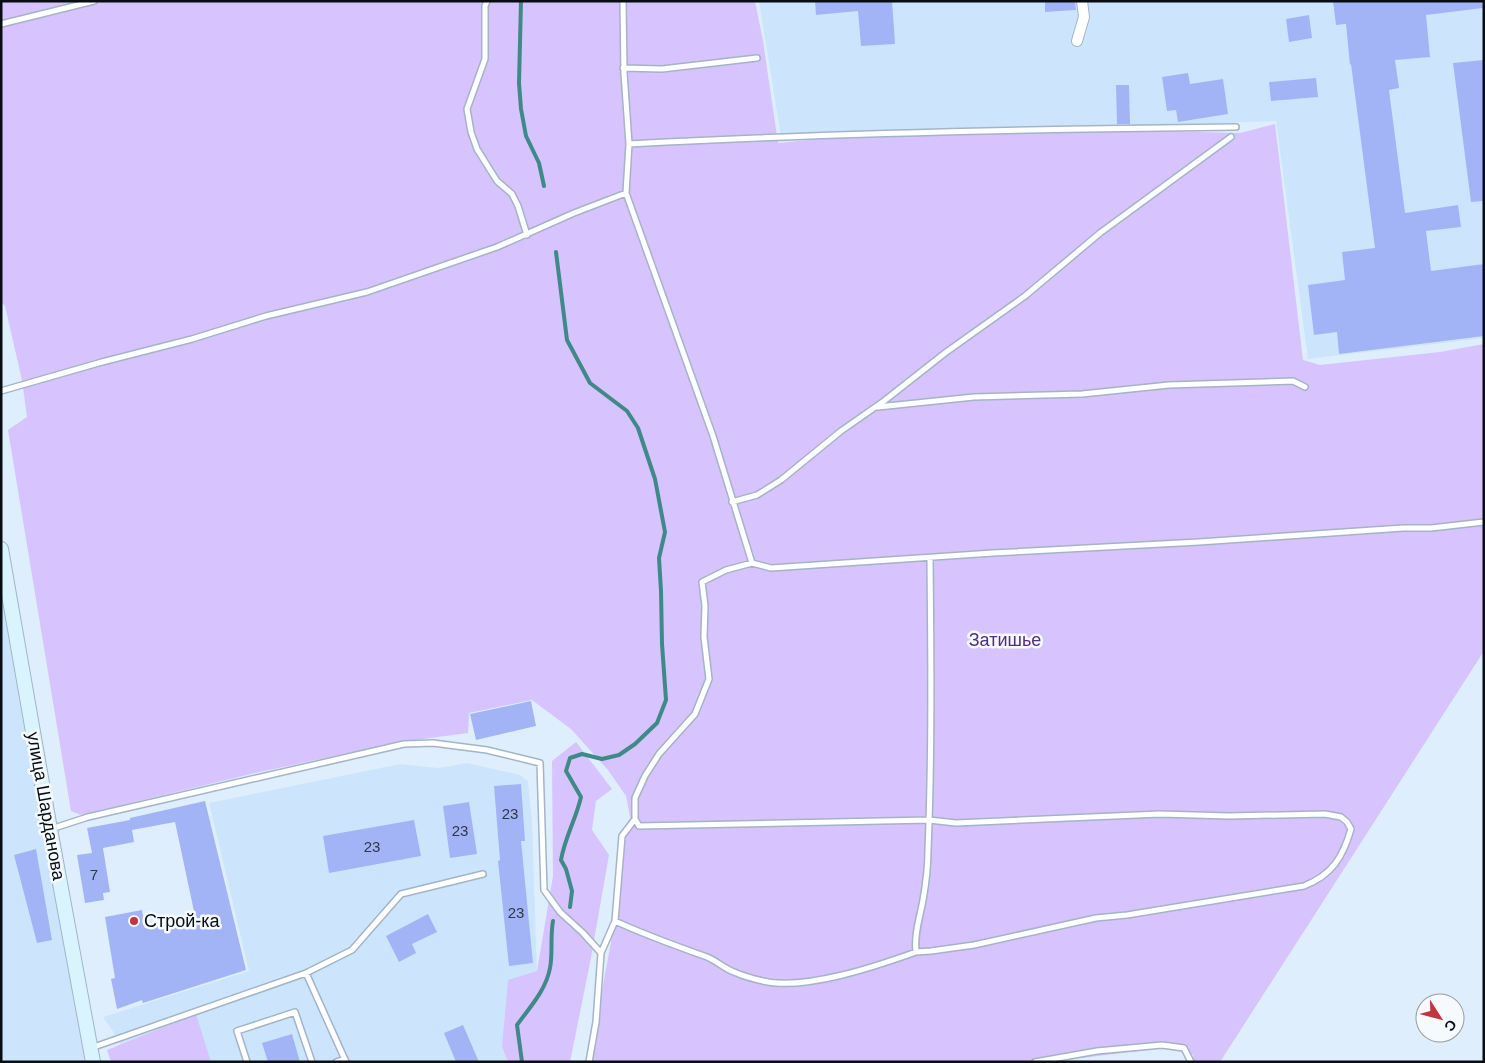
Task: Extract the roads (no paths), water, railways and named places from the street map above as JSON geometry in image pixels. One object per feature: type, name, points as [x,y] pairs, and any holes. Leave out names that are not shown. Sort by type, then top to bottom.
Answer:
[{"type":"main road","name":"улица Шарданова","points":[[1,549],[92,1055]]},
{"type":"street","points":[[1077,41],[1084,18],[1082,1]]},
{"type":"lane","points":[[1,24],[94,1]]},
{"type":"lane","points":[[486,1],[485,60],[468,109],[471,132],[477,149],[497,181],[512,194],[527,234]]},
{"type":"lane","points":[[623,1],[624,68],[629,144],[626,193],[713,436],[752,563]]},
{"type":"lane","points":[[624,68],[662,69],[756,58]]},
{"type":"lane","points":[[629,144],[881,133],[1236,127]]},
{"type":"lane","points":[[732,502],[757,495],[781,480],[841,431],[876,407],[945,352],[1026,296],[1100,232],[1231,137]]},
{"type":"lane","points":[[1,391],[192,339],[266,316],[368,292],[497,247],[574,213],[626,193]]},
{"type":"lane","points":[[876,407],[974,397],[1082,394],[1169,384],[1293,381],[1305,387]]},
{"type":"lane","points":[[615,921],[714,960],[732,972],[766,982],[805,982],[881,964],[916,952],[931,952],[974,945],[1096,918],[1127,915],[1304,886],[1317,881],[1329,872],[1340,858],[1351,829],[1341,817],[1325,814],[1118,815],[956,823],[929,820],[639,826],[635,818],[634,798],[659,754],[695,714],[709,679],[704,637],[705,606],[702,582],[726,570],[752,563],[771,568],[1403,528],[1431,528],[1484,522]]},
{"type":"lane","points":[[916,952],[917,925],[927,881],[931,705],[930,558]]},
{"type":"lane","points":[[50,829],[88,817],[404,744],[433,743],[487,750],[540,763],[544,890],[560,912],[584,933],[601,953]]},
{"type":"lane","points":[[589,1062],[596,1022],[601,953],[615,921],[622,836],[635,818]]},
{"type":"lane","points":[[92,1055],[306,973],[352,950],[401,894],[483,874]]},
{"type":"lane","points":[[306,973],[345,1060],[336,1062]]},
{"type":"lane","points":[[248,1062],[237,1031],[295,1012],[312,1062]]},
{"type":"lane","points":[[1035,1062],[1097,1051],[1162,1045],[1184,1048],[1191,1062]]},
{"type":"waterway","points":[[521,1],[519,83],[521,109],[526,136],[539,163],[544,186]]},
{"type":"waterway","points":[[556,252],[567,340],[590,383],[627,411],[638,428],[655,479],[665,532],[659,558],[666,700],[657,723],[635,744],[619,755],[602,759],[582,754],[570,758],[566,771],[581,797],[561,860],[566,869],[572,891],[570,907]]},
{"type":"waterway","points":[[522,1062],[517,1025],[537,998],[548,976],[551,962],[553,921]]},
{"type":"place","name":"Строй-ка","points":[[134,921]]},
{"type":"park label","name":"Затишье","points":[[1005,640]]}]
